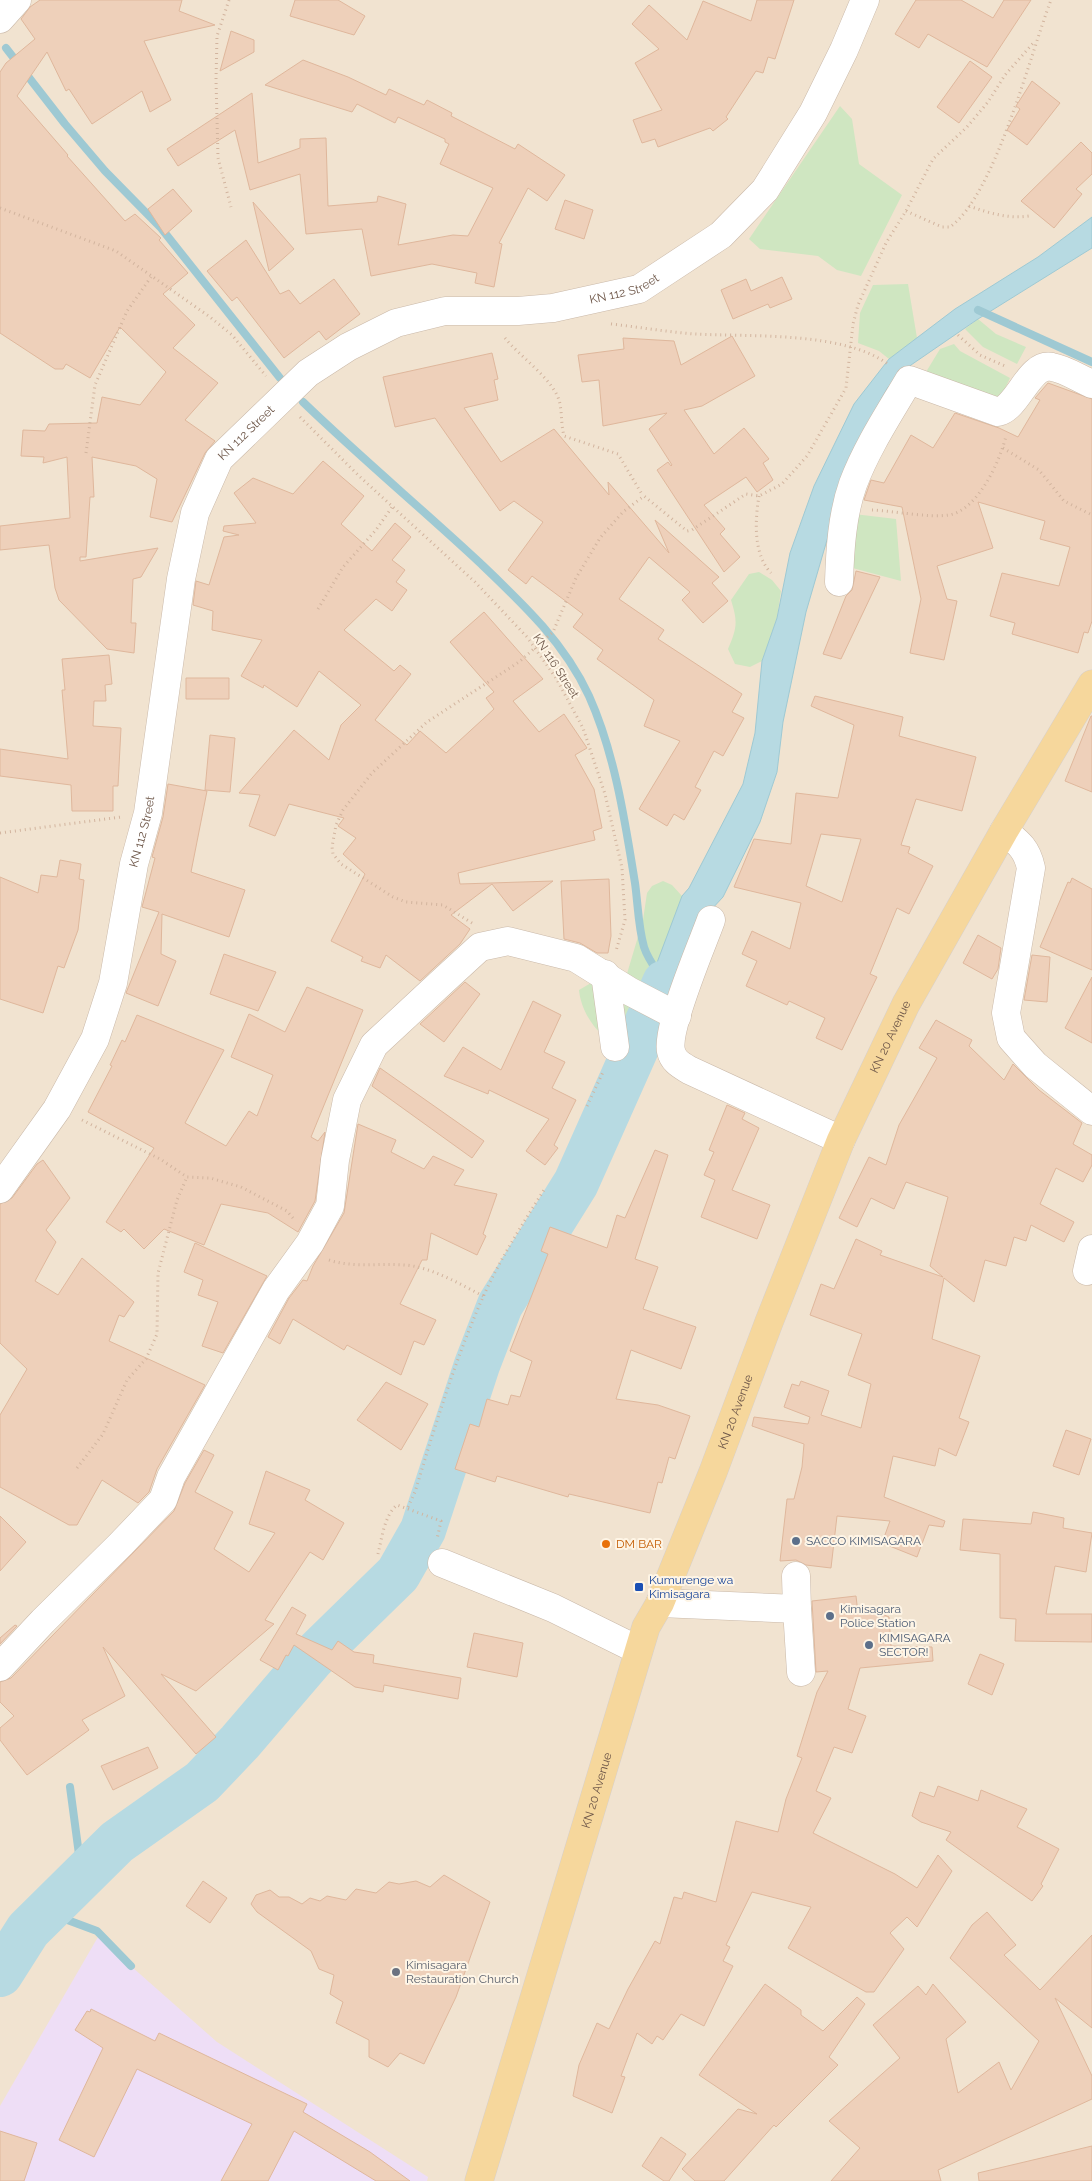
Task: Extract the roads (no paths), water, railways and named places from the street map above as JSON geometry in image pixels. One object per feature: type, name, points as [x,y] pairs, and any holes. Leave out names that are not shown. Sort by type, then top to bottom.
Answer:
[{"type":"main road","name":"KN 20 Avenue","points":[[479,2181],[638,1650],[646,1628],[660,1603],[841,1140],[906,1004],[1004,831],[1092,684]]},
{"type":"street","points":[[0,19],[17,0]]},
{"type":"street","name":"KN 112 Street","points":[[0,1189],[57,1109],[95,1039],[113,983],[134,864],[148,813],[181,579],[195,513],[220,459],[308,373],[348,347],[396,324],[445,311],[553,308],[639,289],[721,235],[766,190],[797,139],[840,58],[866,0]]},
{"type":"street","points":[[839,582],[846,508],[854,484],[878,432],[909,380],[923,387],[945,392],[990,411],[1004,411],[1030,378],[1044,366],[1053,367],[1092,384]]},
{"type":"street","points":[[1004,831],[1022,845],[1028,854],[1030,868],[1006,1013],[1010,1038],[1035,1065],[1092,1111]]},
{"type":"street","points":[[711,920],[673,1013],[671,1053],[681,1065],[841,1140]]},
{"type":"street","points":[[0,1667],[162,1500],[171,1477],[276,1290],[310,1242],[330,1206],[335,1160],[347,1100],[374,1045],[480,947],[508,941],[576,958],[605,974],[629,991],[673,1013]]},
{"type":"street","points":[[605,974],[616,1047]]},
{"type":"street","points":[[442,1562],[553,1608],[638,1650]]},
{"type":"street","points":[[796,1576],[801,1672]]},
{"type":"street","points":[[660,1603],[797,1610]]},
{"type":"water","points":[[1092,217],[1092,248],[978,319],[911,365],[888,387],[869,421],[836,509],[806,612],[783,722],[777,772],[760,822],[723,897],[710,911],[675,987],[665,983],[655,968],[682,896],[689,888],[743,784],[755,733],[762,661],[777,618],[790,553],[814,486],[854,404],[889,359],[955,309],[1038,257]]},
{"type":"waterway","points":[[6,48],[65,124],[105,171],[161,228],[280,378]]},
{"type":"waterway","points":[[978,310],[1092,362]]},
{"type":"waterway","points":[[303,402],[511,593],[555,641],[579,676],[598,718],[618,788],[644,947],[665,983]]},
{"type":"waterway","points":[[0,1974],[28,1930],[117,1842],[202,1782],[240,1742],[312,1658],[398,1574],[423,1530],[477,1365],[500,1305],[576,1183],[665,983]]},
{"type":"waterway","points":[[70,1787],[82,1877]]},
{"type":"waterway","points":[[46,1912],[97,1931],[131,1966]]},
{"type":"place","name":"SACCO KIMISAGARA","points":[[796,1541]]},
{"type":"place","name":"DM BAR","points":[[606,1544]]},
{"type":"place","name":"Kumurenge wa Kimisagara","points":[[639,1587]]},
{"type":"place","name":"Kimisagara Police Station","points":[[830,1616]]},
{"type":"place","name":"KIMISAGARA SECTOR!","points":[[869,1645]]},
{"type":"place","name":"Kimisagara Restauration Church","points":[[396,1972]]}]
